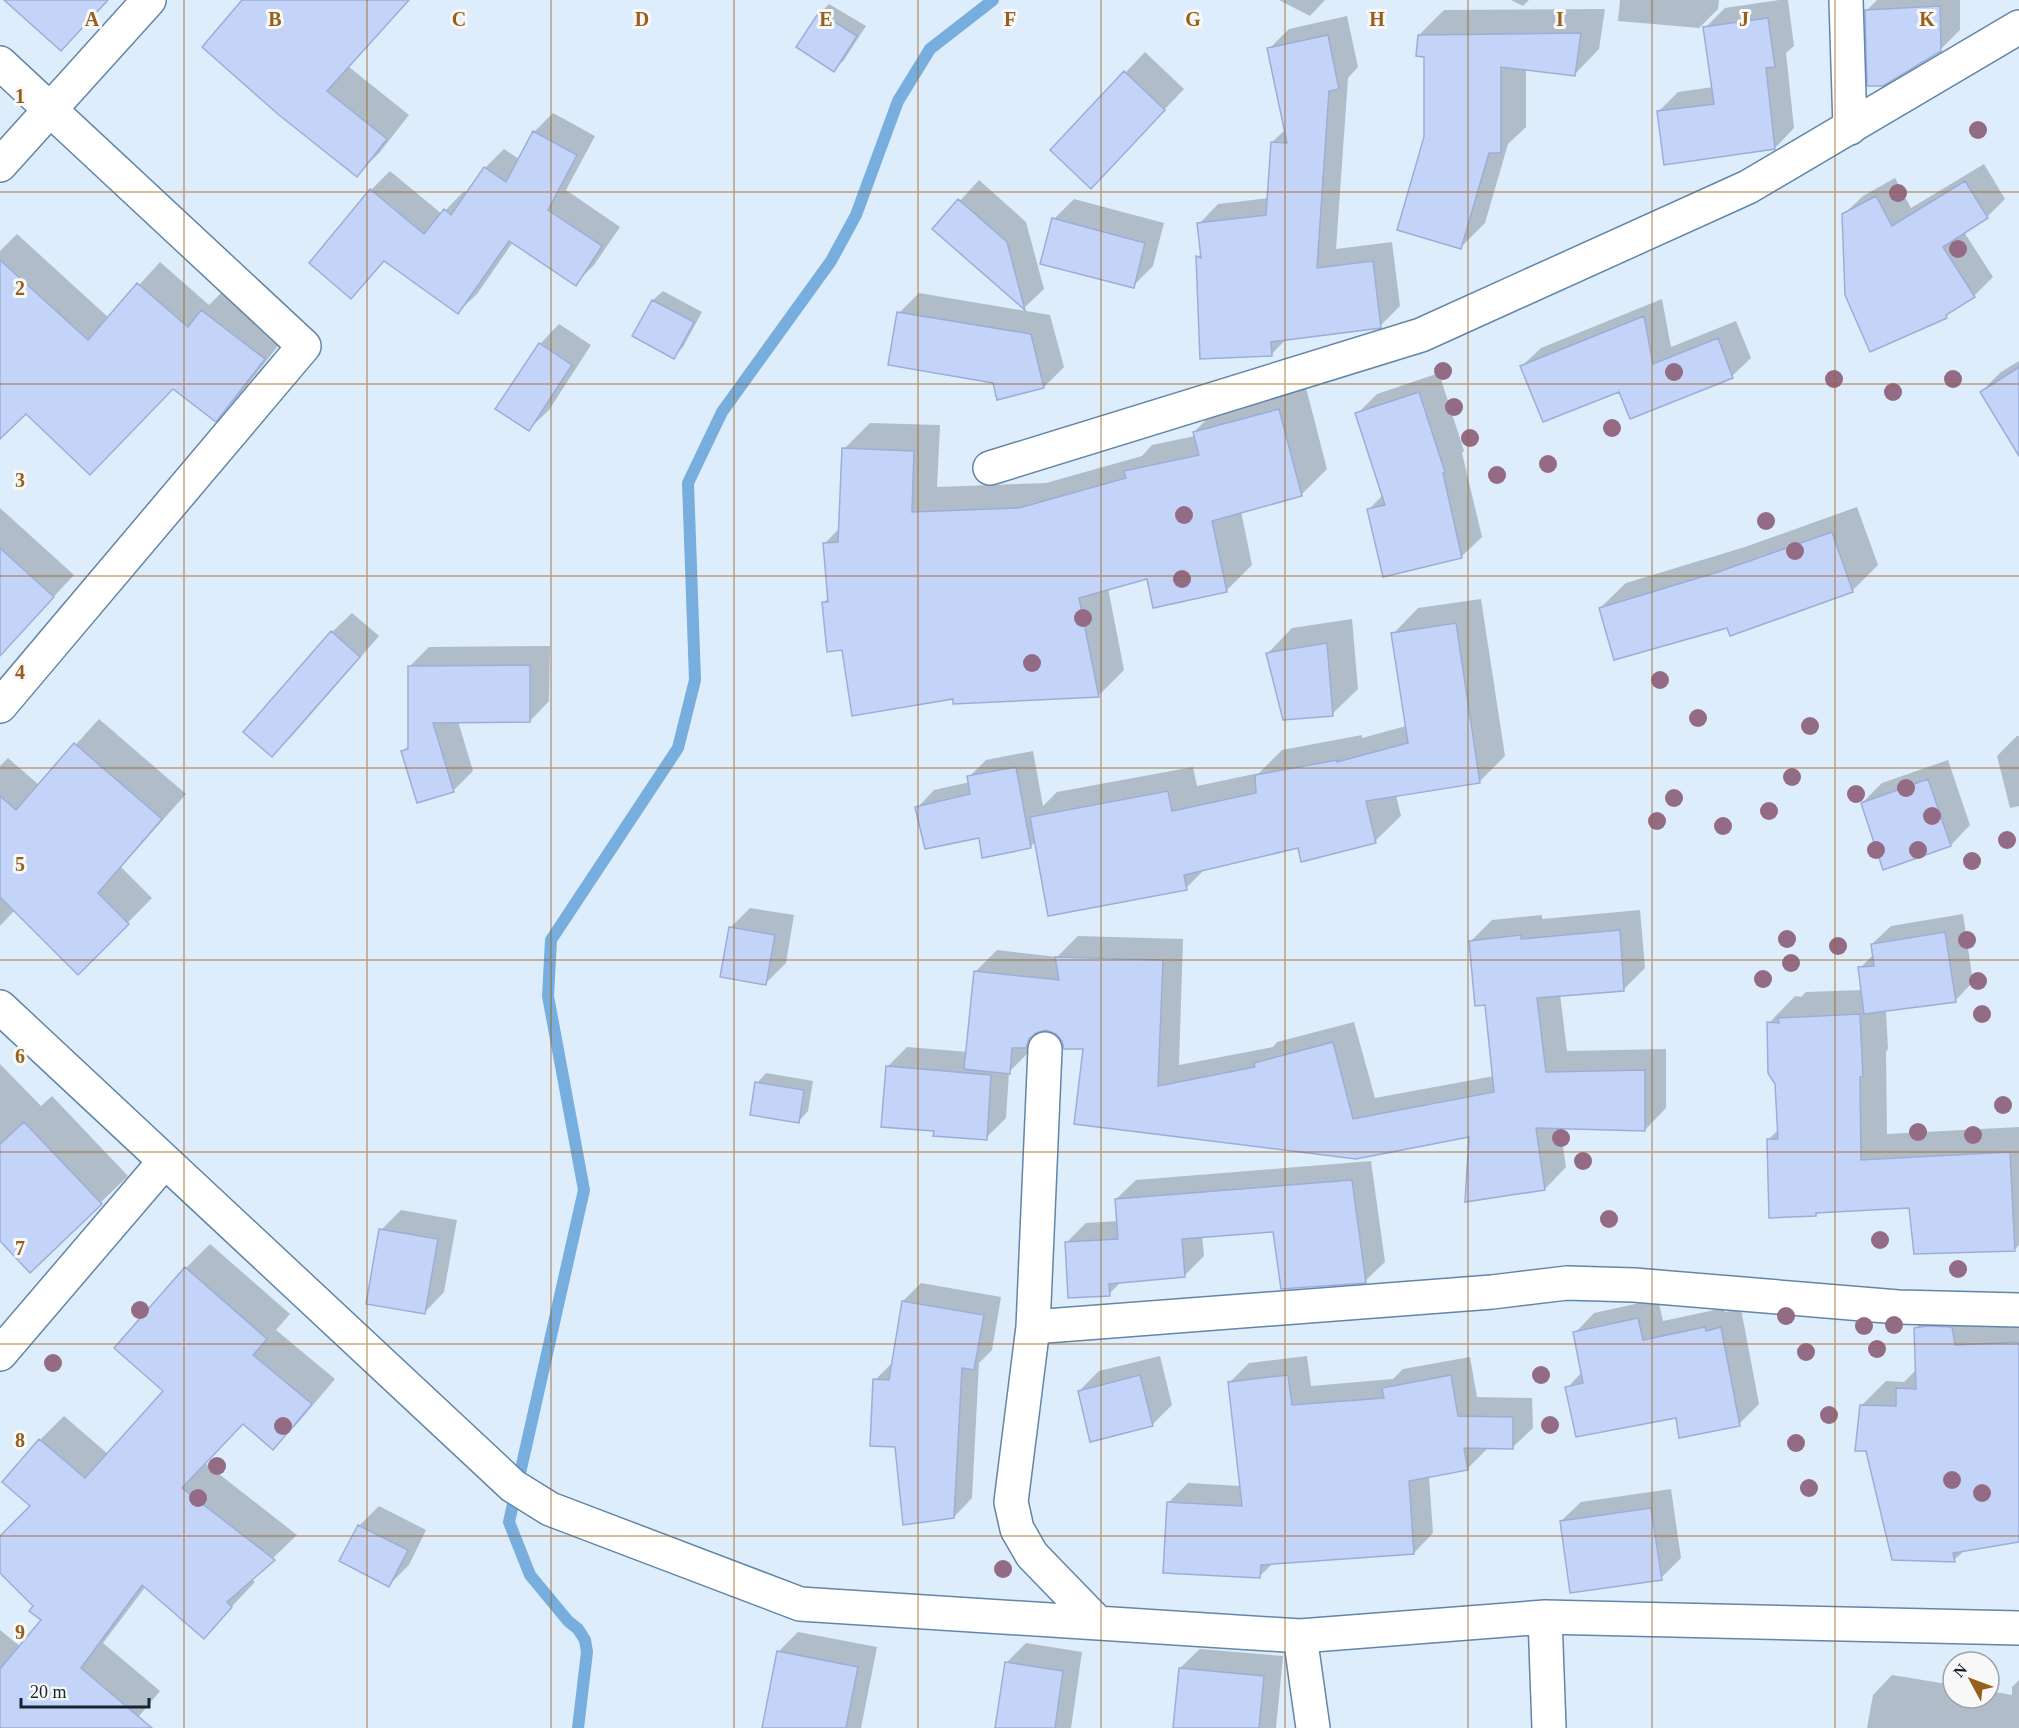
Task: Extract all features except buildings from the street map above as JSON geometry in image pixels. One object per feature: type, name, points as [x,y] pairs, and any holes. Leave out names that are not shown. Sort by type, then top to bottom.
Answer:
[{"type":"street","points":[[0,165],[149,0]]},
{"type":"street","points":[[1846,0],[1850,128]]},
{"type":"street","points":[[990,468],[1421,334],[1748,187],[2019,27]]},
{"type":"street","points":[[0,63],[304,346],[0,706]]},
{"type":"street","points":[[0,1007],[513,1486],[550,1509],[800,1604],[1300,1636],[1545,1617],[2019,1628]]},
{"type":"street","points":[[1045,1049],[1033,1327],[1011,1502],[1017,1528],[1032,1555],[1098,1623]]},
{"type":"street","points":[[0,1354],[165,1161]]},
{"type":"street","points":[[1033,1327],[1492,1292],[1567,1283],[1634,1285],[1898,1307],[2019,1310]]},
{"type":"street","points":[[1545,1617],[1549,1728]]},
{"type":"street","points":[[1300,1636],[1313,1728]]},
{"type":"waterway","points":[[578,1728],[587,1652],[585,1640],[530,1575],[509,1522],[584,1190],[548,996],[551,940],[678,748],[695,680],[688,483],[722,412],[831,261],[856,215],[898,101],[930,49],[993,0]]}]
